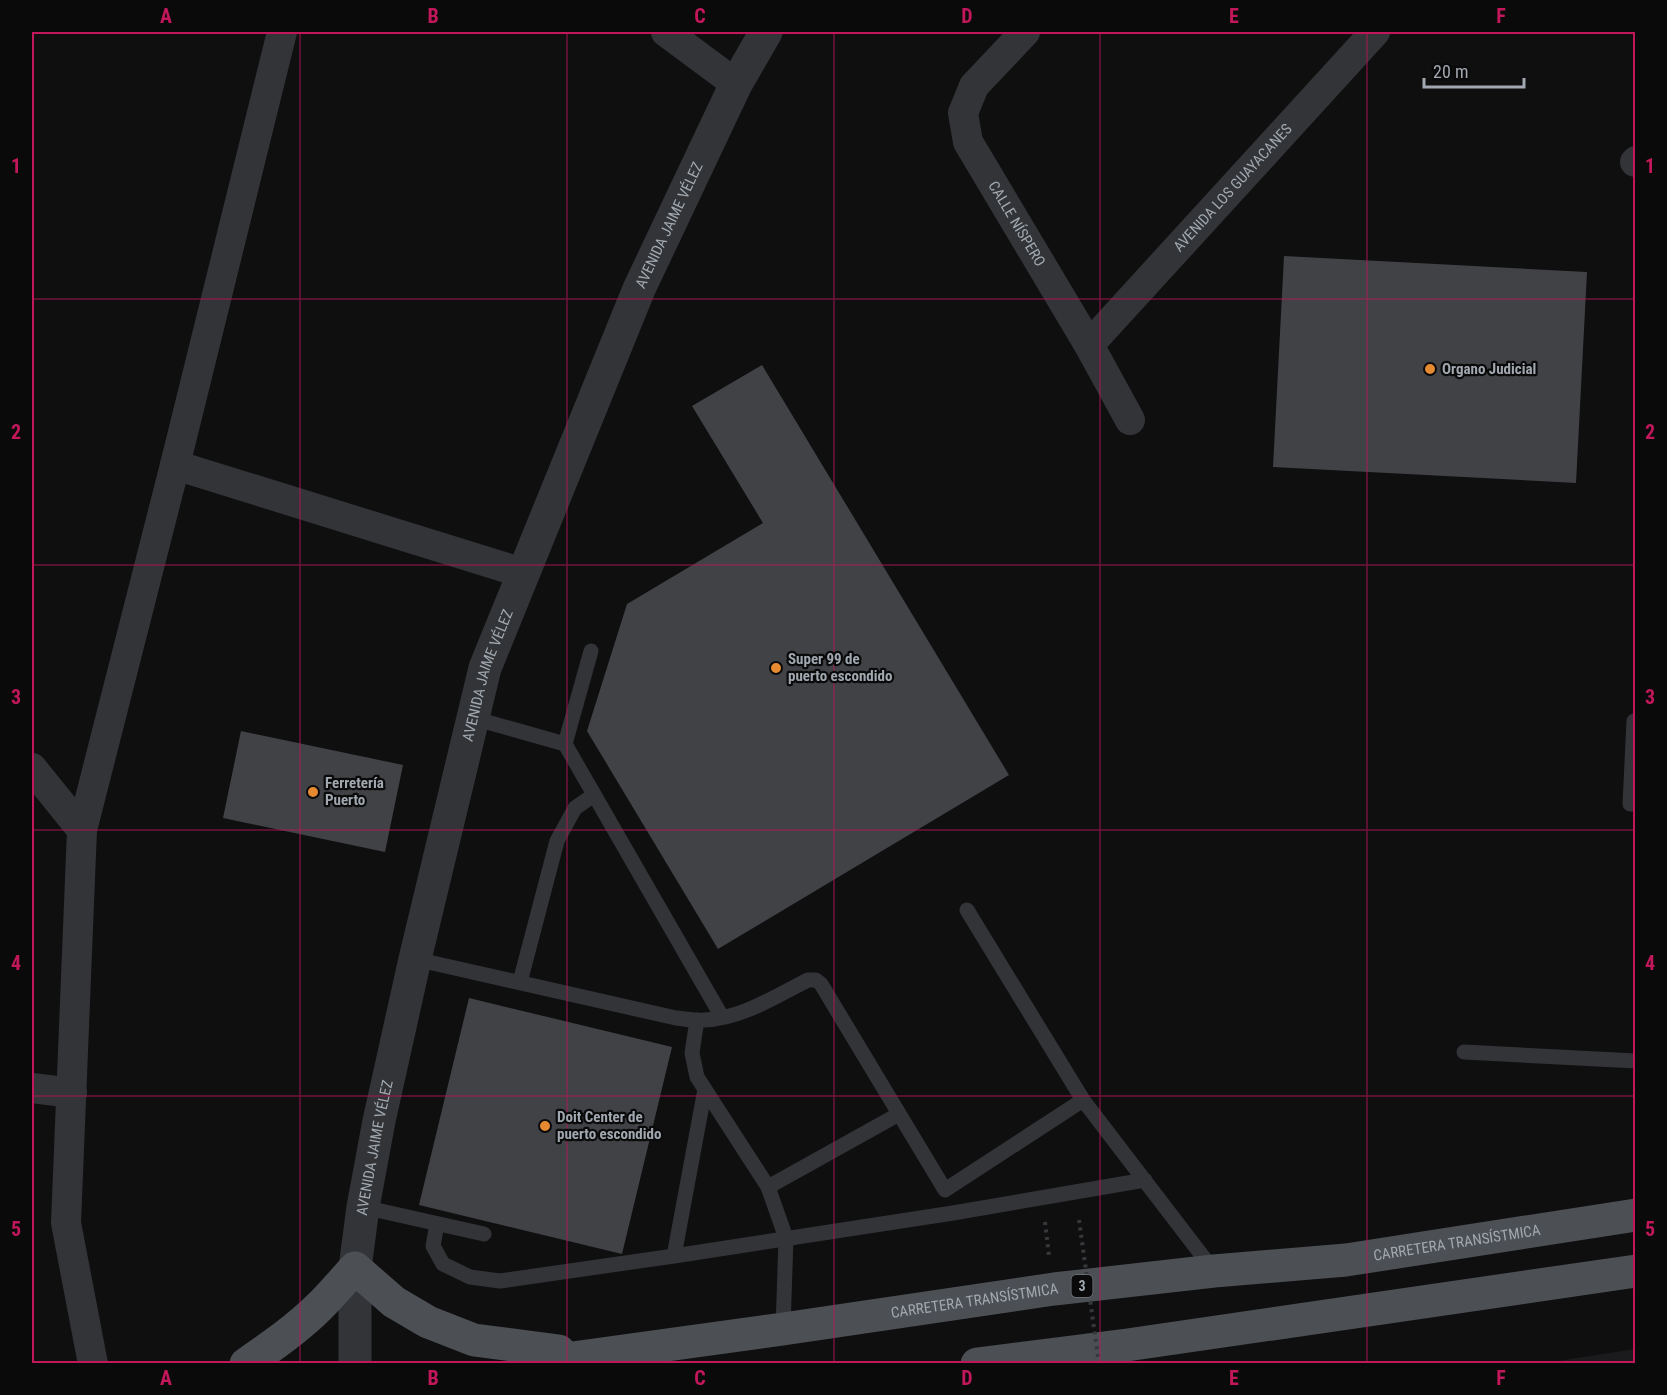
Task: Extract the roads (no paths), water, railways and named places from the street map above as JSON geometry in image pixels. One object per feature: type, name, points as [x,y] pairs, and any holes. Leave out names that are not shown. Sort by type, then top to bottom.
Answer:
[{"type":"main road","name":"CARRETERA TRANSÍSTMICA","points":[[529,1364],[1054,1289],[1215,1271],[1346,1260],[1635,1215]]},
{"type":"main road","points":[[246,1364],[305,1320],[355,1268],[394,1302],[428,1322],[474,1340],[596,1354]]},
{"type":"main road","points":[[977,1364],[1127,1345],[1635,1271]]},
{"type":"street","points":[[93,1364],[66,1223],[82,830],[282,32]]},
{"type":"street","points":[[666,32],[736,84]]},
{"type":"street","name":"AVENIDA JAIME VÉLEZ","points":[[355,1364],[355,1268],[363,1207],[379,1121],[415,958],[485,668],[639,289],[736,84],[766,32]]},
{"type":"street","name":"CALLE NÍSPERO","points":[[1025,32],[974,86],[963,113],[968,142],[1089,345],[1130,420]]},
{"type":"street","name":"AVENIDA LOS GUAYACANES","points":[[1089,345],[1375,32]]},
{"type":"street","points":[[175,465],[523,573]]},
{"type":"street","points":[[32,768],[82,830]]},
{"type":"street","points":[[32,1088],[72,1093]]},
{"type":"lane","points":[[565,744],[591,651]]},
{"type":"lane","points":[[473,718],[565,744],[722,1017]]},
{"type":"lane","points":[[1634,722],[1630,804],[1635,804]]},
{"type":"lane","points":[[520,982],[557,841],[575,808],[594,795]]},
{"type":"lane","points":[[967,909],[1083,1100],[1215,1271]]},
{"type":"lane","points":[[415,958],[676,1018],[697,1020],[739,1014],[808,980],[816,980],[821,984],[900,1113],[945,1190],[953,1213]]},
{"type":"lane","points":[[697,1020],[692,1053],[697,1077],[768,1187],[786,1238],[783,1329]]},
{"type":"lane","points":[[1464,1052],[1635,1061]]},
{"type":"lane","points":[[674,1256],[705,1089]]},
{"type":"lane","points":[[945,1190],[1083,1100]]},
{"type":"lane","points":[[768,1187],[900,1113]]},
{"type":"lane","points":[[437,1224],[433,1246],[443,1264],[470,1277],[500,1281],[953,1213],[1145,1180]]},
{"type":"lane","points":[[363,1207],[484,1234]]},
{"type":"place","name":"Organo Judicial","points":[[1430,369]]},
{"type":"place","name":"Super 99 de puerto escondido","points":[[776,668]]},
{"type":"place","name":"Ferretería Puerto","points":[[313,792]]},
{"type":"place","name":"Doit Center de puerto escondido","points":[[545,1126]]}]
